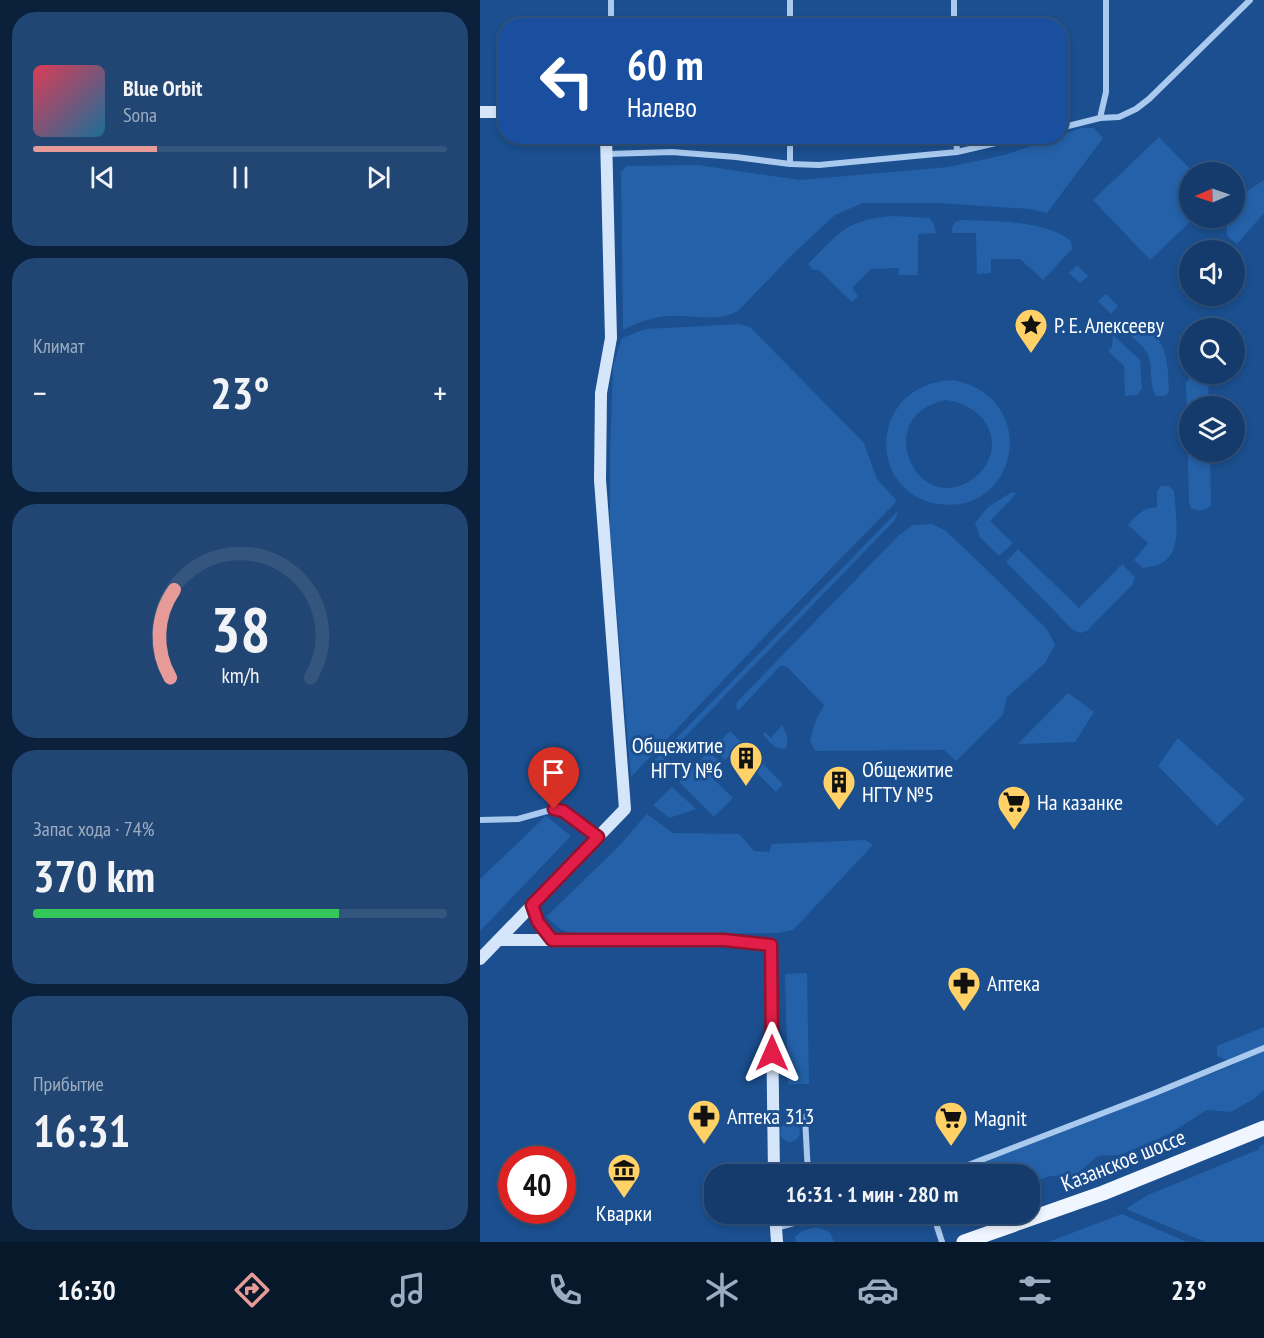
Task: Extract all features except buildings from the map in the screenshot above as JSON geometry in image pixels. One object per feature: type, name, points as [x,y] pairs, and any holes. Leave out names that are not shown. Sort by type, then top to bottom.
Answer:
[{"type":"main road","name":"Казанское шоссе","points":[[964,1242],[1103,1193],[1264,1128]]},
{"type":"street","points":[[611,0],[611,18]]},
{"type":"street","points":[[790,0],[790,18]]},
{"type":"street","points":[[954,0],[954,18]]},
{"type":"street","points":[[1100,118],[1106,92],[1106,0]]},
{"type":"street","points":[[1068,126],[1100,118],[1119,117],[1136,109],[1149,99],[1241,3],[1250,0]]},
{"type":"street","points":[[480,112],[498,112]]},
{"type":"street","points":[[480,959],[625,809],[600,480],[601,393],[611,338],[606,144]]},
{"type":"street","points":[[790,144],[790,164]]},
{"type":"street","points":[[956,144],[957,152]]},
{"type":"street","points":[[607,154],[672,152],[819,165],[957,152],[992,144]]},
{"type":"street","points":[[480,820],[518,819],[554,809],[563,811],[598,837]]},
{"type":"street","points":[[532,905],[538,922],[552,940]]},
{"type":"street","points":[[498,940],[724,940],[771,945],[774,1164]]},
{"type":"street","points":[[971,1164],[1264,1048]]},
{"type":"street","points":[[805,1117],[807,1164]]},
{"type":"street","points":[[775,1224],[777,1242]]},
{"type":"street","points":[[775,1228],[788,1224]]},
{"type":"street","points":[[936,1224],[942,1242]]},
{"type":"shaded area","points":[[1081,128],[1094,128],[1103,138],[1047,213],[1030,209],[936,203],[863,203],[835,215],[793,254],[739,310],[732,314],[707,318],[666,316],[641,322],[623,330],[621,172],[626,166],[698,165],[800,180],[948,167],[1005,155],[1036,144],[1068,144],[1068,133]]},
{"type":"shaded area","points":[[1159,137],[1183,162],[1179,162],[1179,228],[1184,228],[1150,260],[1093,200]]},
{"type":"shaded area","points":[[1264,180],[1264,213],[1240,240],[1232,240],[1227,236],[1227,228],[1245,228],[1245,192]]},
{"type":"shaded area","points":[[893,216],[930,218],[934,225],[936,233],[918,234],[918,275],[899,275],[899,268],[871,269],[852,288],[858,296],[852,302],[819,270],[813,270],[808,264],[845,230],[864,221]]},
{"type":"shaded area","points":[[961,220],[1034,225],[1061,234],[1071,241],[1072,249],[1043,280],[1020,259],[991,259],[991,273],[977,274],[976,233],[952,233],[955,222]]},
{"type":"shaded area","points":[[1077,265],[1088,276],[1080,283],[1069,273]]},
{"type":"shaded area","points":[[1106,294],[1118,306],[1111,314],[1098,301]]},
{"type":"shaded area","points":[[1138,320],[1153,332],[1165,354],[1169,393],[1164,396],[1156,396],[1152,386],[1147,353],[1128,330],[1127,326]]},
{"type":"shaded area","points":[[740,324],[750,327],[864,443],[877,479],[897,501],[631,777],[610,532],[613,366],[622,338],[645,329]]},
{"type":"shaded area","points":[[1113,335],[1140,360],[1142,389],[1137,395],[1125,396],[1124,366],[1108,351],[1112,347]]},
{"type":"shaded area","points":[[953,380],[981,391],[1000,409],[1009,430],[1009,453],[1001,475],[987,492],[966,503],[939,504],[915,496],[898,481],[889,461],[886,440],[892,418],[904,400],[925,386]],"holes":[[[946,400],[975,411],[982,418],[991,435],[992,445],[988,461],[981,472],[966,483],[947,488],[931,484],[917,473],[909,458],[906,440],[911,423],[923,409]]]},
{"type":"shaded area","points":[[1186,384],[1208,384],[1209,396],[1186,396]]},
{"type":"shaded area","points":[[1188,462],[1210,462],[1211,506],[1197,510],[1191,508]]},
{"type":"shaded area","points":[[1161,486],[1169,486],[1174,491],[1176,540],[1169,557],[1160,564],[1143,568],[1134,560],[1148,543],[1128,525],[1141,512],[1157,507],[1157,491]]},
{"type":"shaded area","points":[[1012,492],[1016,494],[990,521],[1013,543],[999,556],[980,537],[975,523],[988,507]]},
{"type":"shaded area","points":[[898,511],[895,520],[654,769],[650,765]]},
{"type":"shaded area","points":[[932,524],[946,531],[1047,629],[1055,645],[1045,663],[1007,697],[1003,715],[956,761],[944,750],[815,751],[810,740],[816,720],[824,705],[788,668],[781,665],[738,711],[737,702],[898,536],[913,525]]},
{"type":"shaded area","points":[[1018,549],[1079,608],[1122,564],[1135,577],[1132,585],[1087,631],[1080,633],[1073,630],[1006,562]]},
{"type":"shaded area","points":[[1068,693],[1094,712],[1075,742],[1018,744]]},
{"type":"shaded area","points":[[782,725],[788,742],[786,748],[782,749],[773,745],[763,734],[765,732],[771,738]]},
{"type":"shaded area","points":[[730,731],[742,743],[725,760],[713,748]]},
{"type":"shaded area","points":[[1178,738],[1245,799],[1217,826],[1158,766]]},
{"type":"shaded area","points":[[709,751],[723,765],[711,777],[733,798],[714,817],[679,782]]},
{"type":"shaded area","points":[[750,751],[783,784],[776,792],[742,758]]},
{"type":"shaded area","points":[[672,787],[696,809],[669,818],[653,805]]},
{"type":"shaded area","points":[[647,814],[673,833],[739,834],[754,851],[769,852],[772,844],[865,840],[873,845],[793,930],[778,933],[576,935],[562,930],[546,917],[618,847]]},
{"type":"shaded area","points":[[546,816],[571,836],[480,931],[480,879]]},
{"type":"shaded area","points":[[807,973],[809,1084],[788,1085],[785,974]]},
{"type":"shaded area","points":[[1264,1027],[1264,1090],[1231,1112],[1207,1110],[1167,1135],[1120,1155],[1098,1156],[1075,1175],[1050,1176],[1040,1179],[1040,1164],[961,1164],[986,1154],[1006,1154],[1236,1064],[1217,1056],[1217,1046]]},
{"type":"shaded area","points":[[790,1122],[797,1125],[800,1132],[797,1139],[790,1142],[783,1139],[780,1132],[783,1125]]},
{"type":"shaded area","points":[[1264,1144],[1264,1242],[1205,1242],[1127,1208],[1148,1195],[1260,1149],[1259,1146]]},
{"type":"shaded area","points":[[1122,1214],[1187,1242],[1048,1242]]},
{"type":"shaded area","points":[[816,1227],[830,1232],[834,1242],[796,1242],[795,1237],[802,1231]]},
{"type":"place","name":"Р. Е. Алексееву","points":[[1031,354]]},
{"type":"place","name":"Общежитие НГТУ №6","points":[[746,787]]},
{"type":"place","name":"Общежитие НГТУ №5","points":[[839,811]]},
{"type":"place","name":"На казанке","points":[[1014,831]]},
{"type":"place","name":"Аптека","points":[[964,1012]]},
{"type":"place","name":"Аптека 313","points":[[704,1145]]},
{"type":"place","name":"Magnit","points":[[951,1147]]},
{"type":"place","name":"Кварки","points":[[624,1199]]},
{"type":"route","points":[[554,809],[563,811],[576,819],[598,837],[532,905],[538,922],[552,940],[724,940],[771,945],[772,1053]]}]
